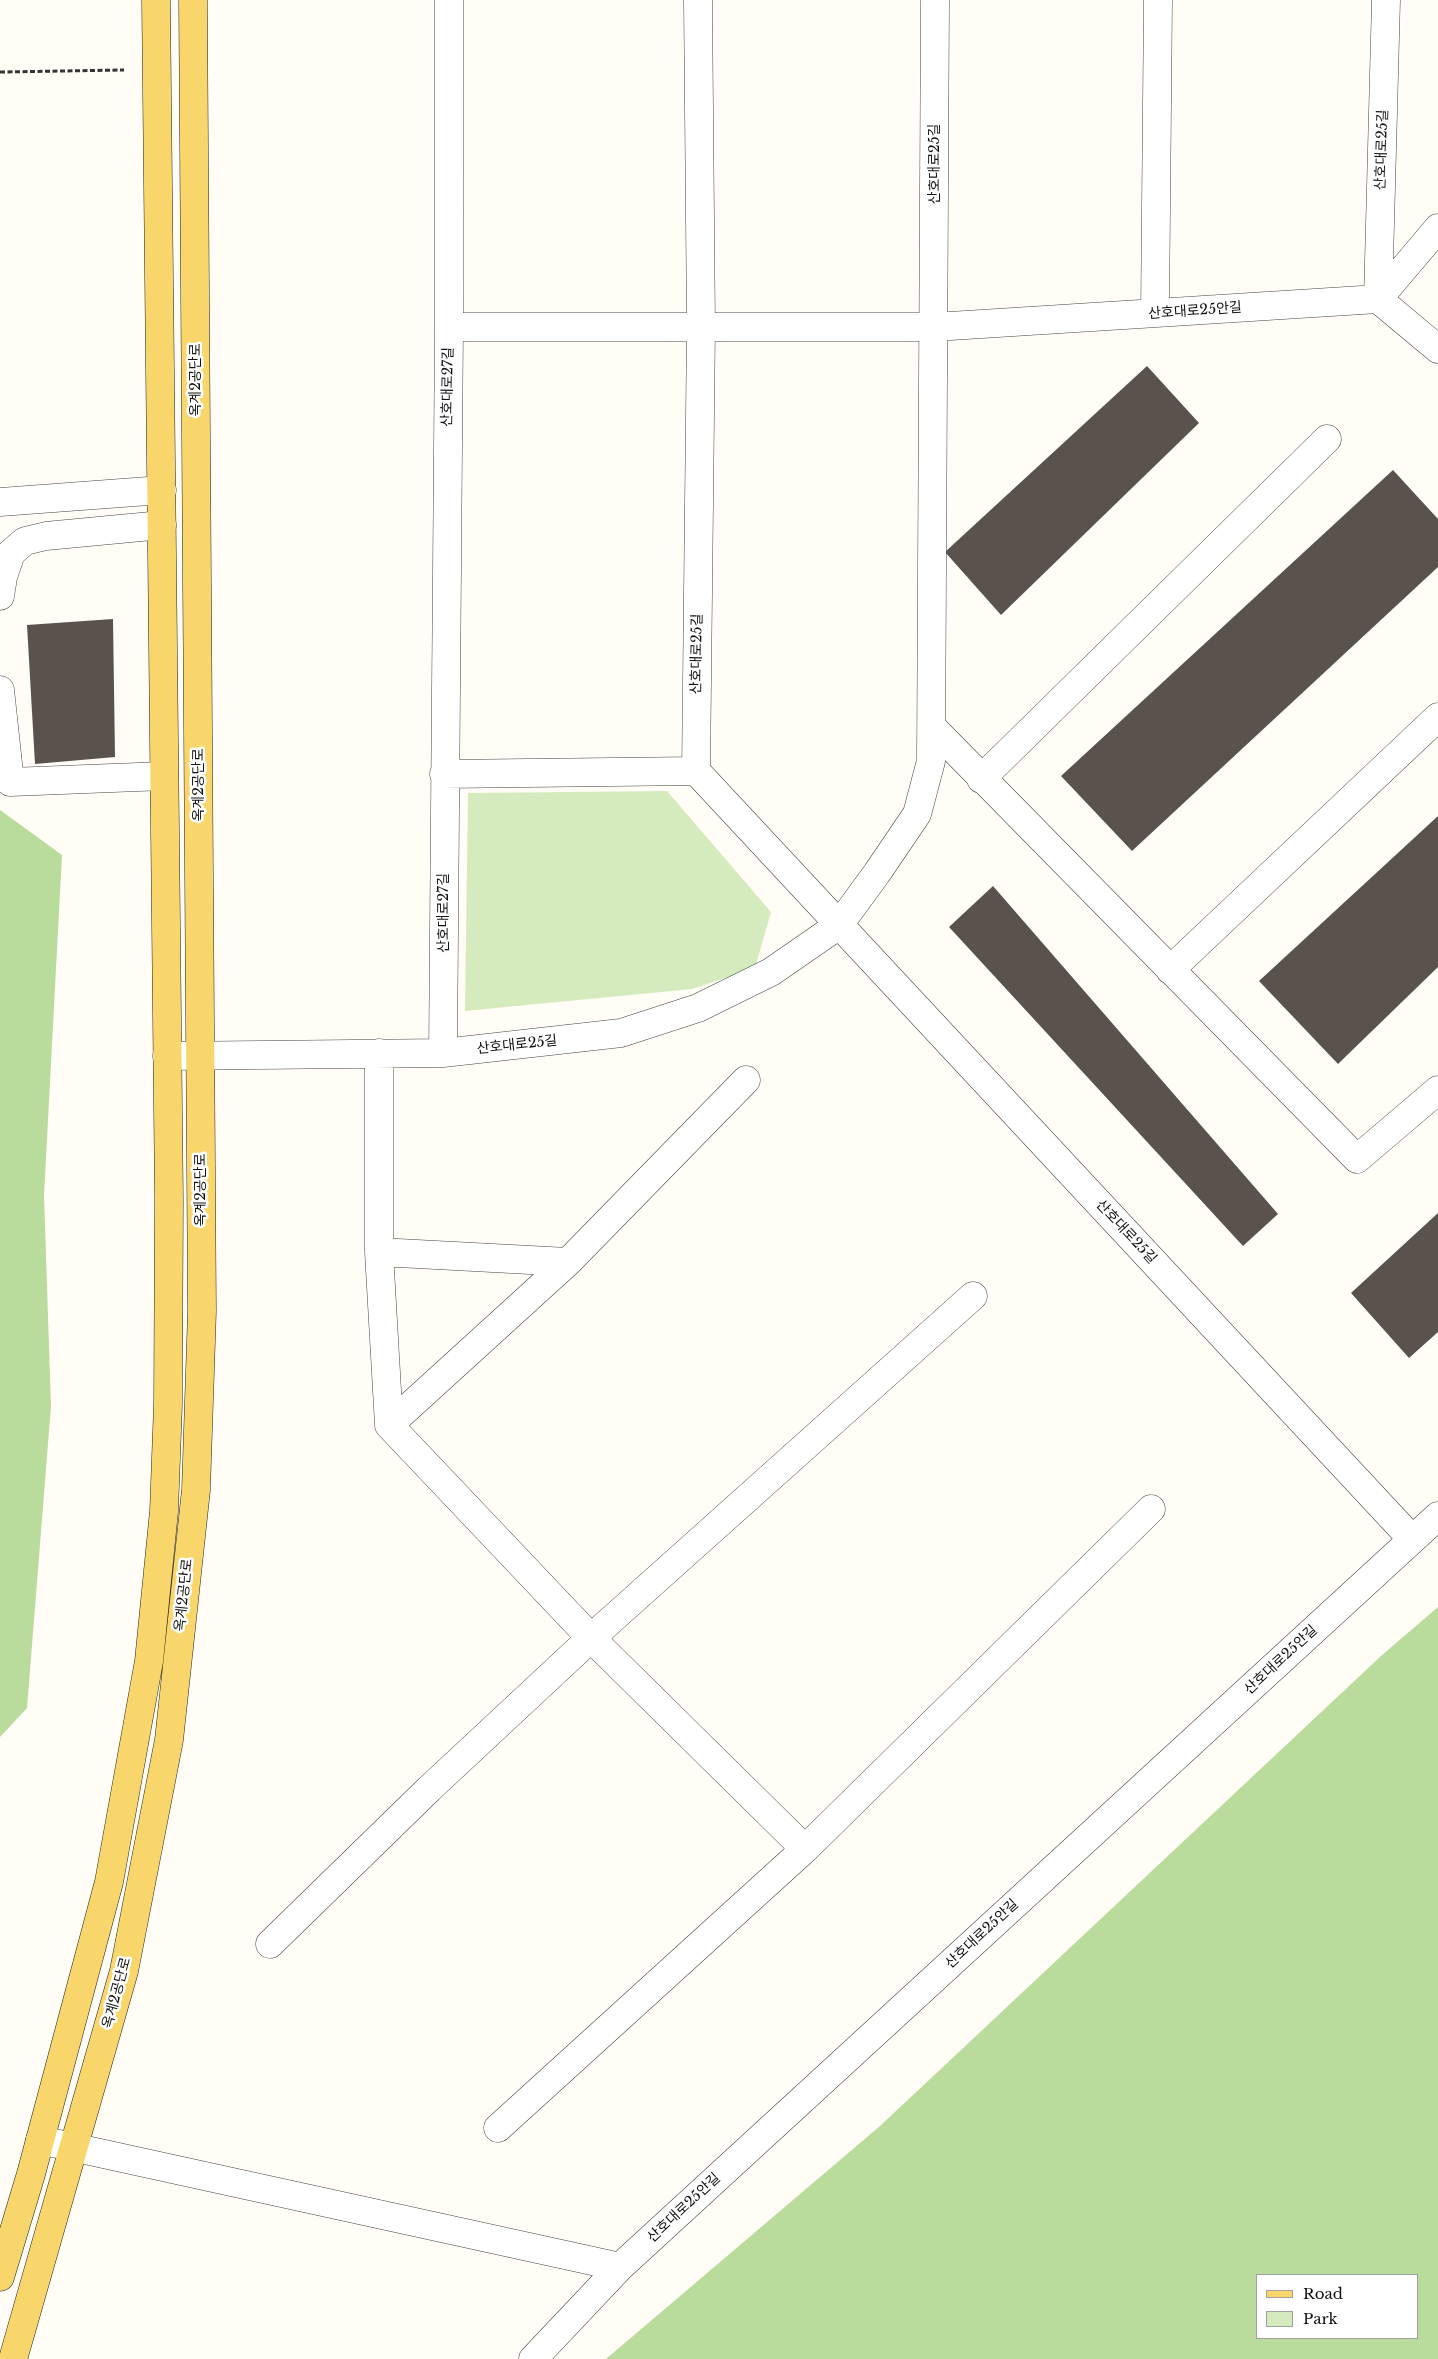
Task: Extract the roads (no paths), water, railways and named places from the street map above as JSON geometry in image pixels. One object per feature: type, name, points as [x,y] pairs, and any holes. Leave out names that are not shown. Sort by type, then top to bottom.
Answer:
[{"type":"main road","name":"옥계2공단로","points":[[0,2277],[40,2140],[109,1882],[149,1661],[164,1511],[168,1404],[169,1199],[156,0]]},
{"type":"main road","name":"옥계2공단로","points":[[12,2359],[124,1971],[169,1740],[196,1490],[202,1311],[194,0]]},
{"type":"street","name":"산호대로27길","points":[[443,1053],[449,327],[449,0]]},
{"type":"street","name":"산호대로25길","points":[[698,0],[701,327],[696,771],[1412,1539]]},
{"type":"street","name":"산호대로25길","points":[[167,1056],[443,1053],[621,1033],[698,1008],[771,972],[839,925],[917,814],[931,761],[935,0]]},
{"type":"street","points":[[1155,313],[1158,0]]},
{"type":"street","name":"산호대로25길","points":[[1378,300],[1386,0]]},
{"type":"street","points":[[1438,228],[1378,300],[1438,348]]},
{"type":"street","name":"산호대로25안길","points":[[934,327],[1378,300]]},
{"type":"street","points":[[449,327],[934,327]]},
{"type":"street","points":[[981,778],[1327,439]]},
{"type":"street","points":[[0,502],[162,490]]},
{"type":"street","points":[[0,596],[3,577],[11,553],[25,541],[46,536],[162,525]]},
{"type":"street","points":[[0,690],[10,782],[164,776]]},
{"type":"street","points":[[1170,970],[1438,717]]},
{"type":"street","points":[[932,727],[1357,1159],[1438,1090]]},
{"type":"street","points":[[444,774],[696,771]]},
{"type":"street","points":[[379,1053],[379,1252],[390,1425],[590,1638],[805,1850]]},
{"type":"street","points":[[390,1425],[568,1262],[746,1080]]},
{"type":"street","points":[[379,1252],[568,1262]]},
{"type":"street","points":[[270,1944],[429,1789],[590,1638],[973,1296]]},
{"type":"street","points":[[498,2128],[805,1850],[1151,1509]]},
{"type":"street","name":"산호대로25안길","points":[[533,2359],[620,2267],[1438,1516]]},
{"type":"street","points":[[40,2140],[620,2267]]}]
